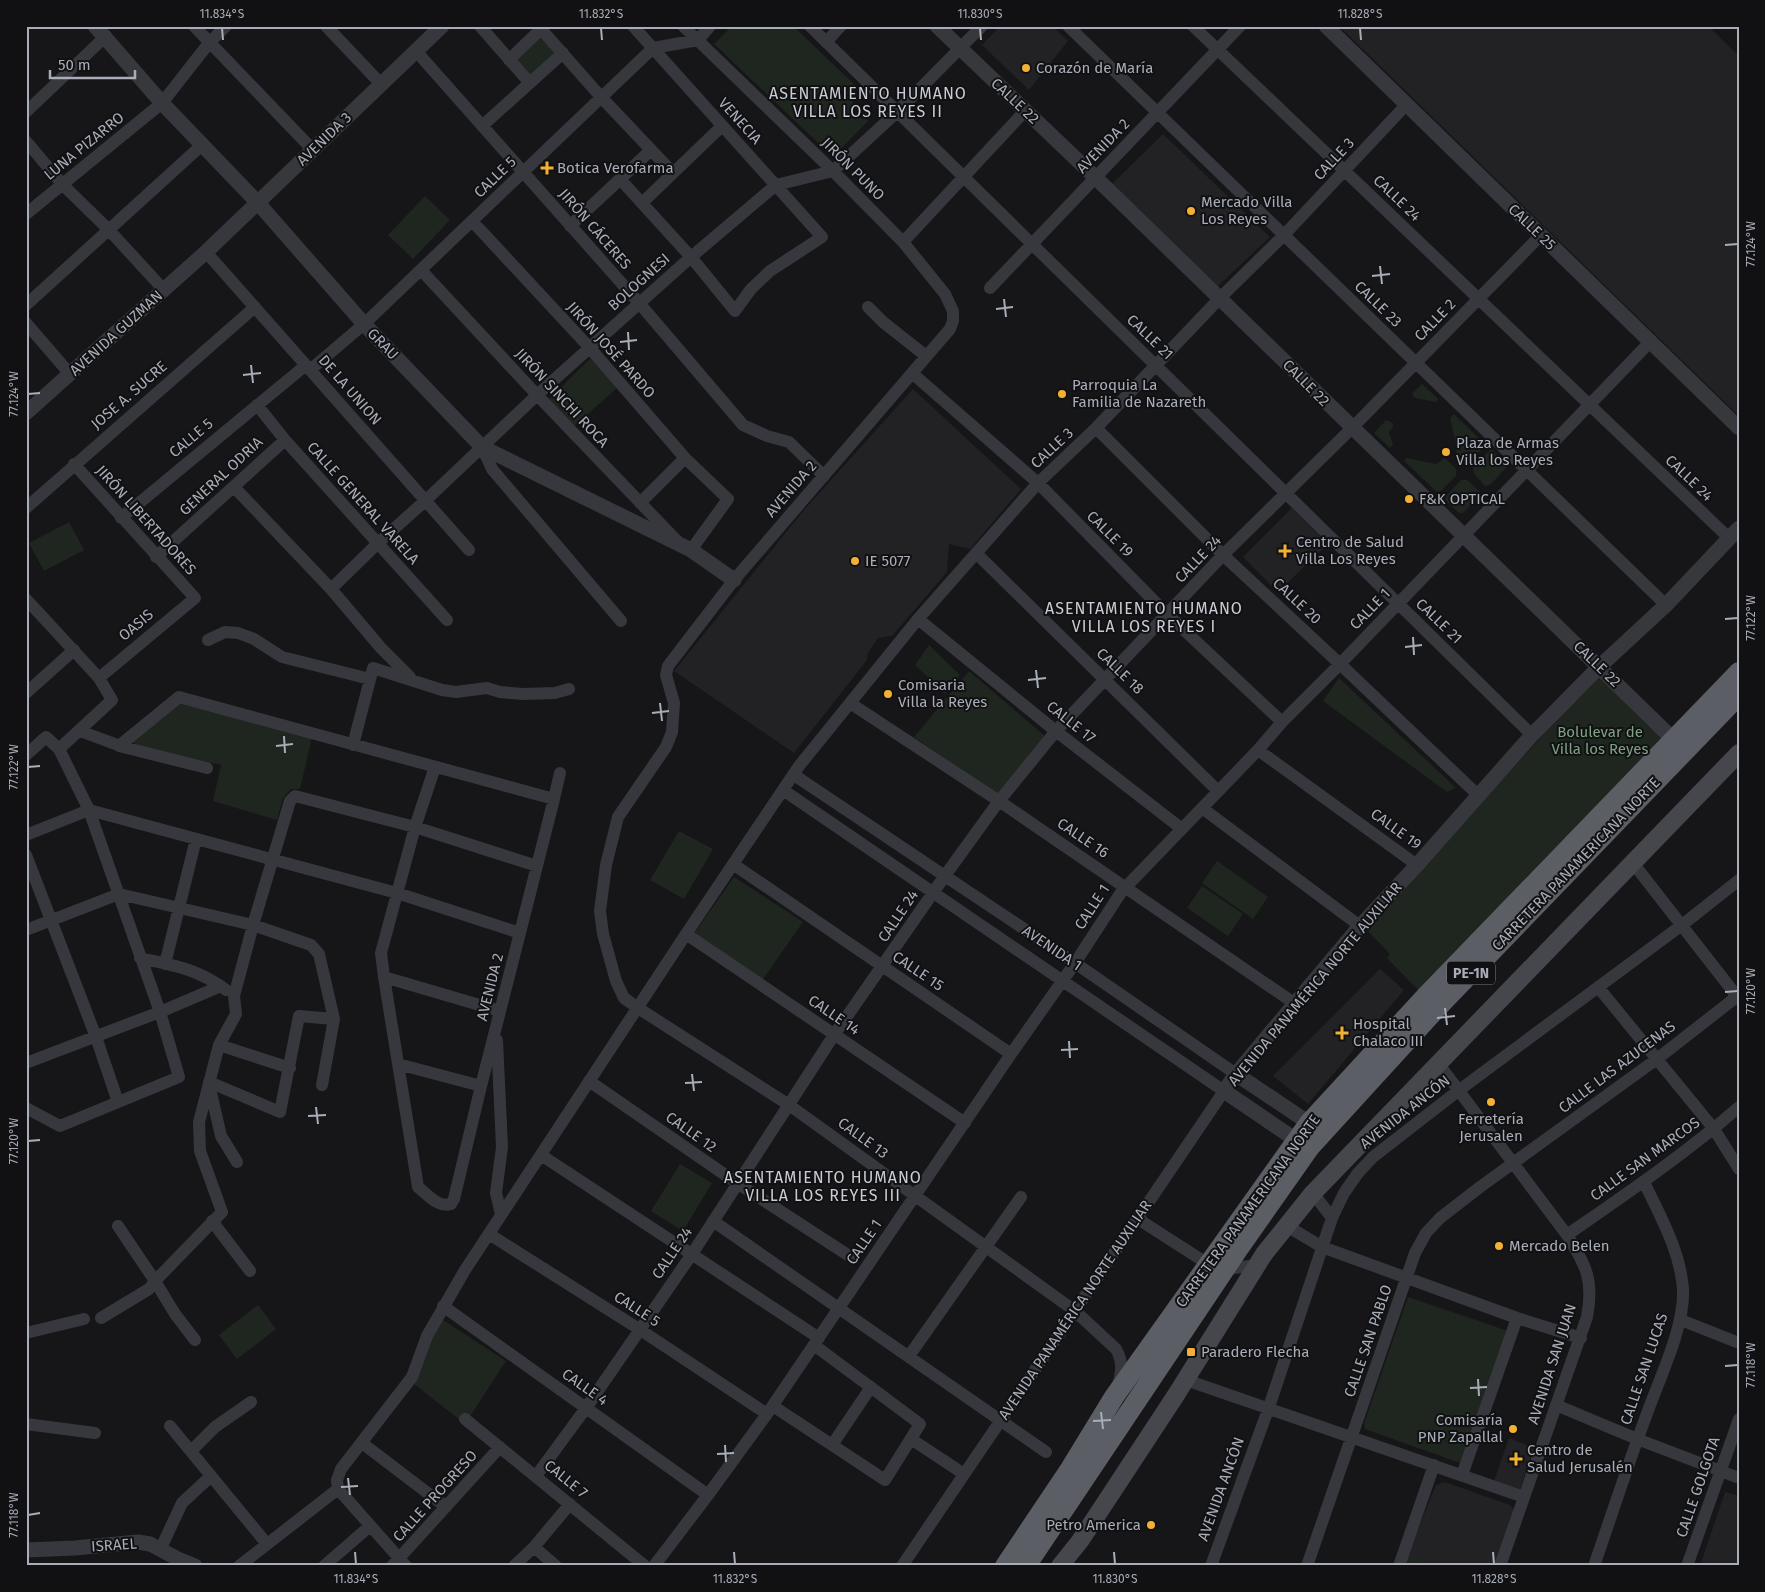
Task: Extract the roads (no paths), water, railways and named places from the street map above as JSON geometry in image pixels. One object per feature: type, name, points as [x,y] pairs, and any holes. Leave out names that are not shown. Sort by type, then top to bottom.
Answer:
[{"type":"highway","name":"CARRETERA PANAMERICANA NORTE","points":[[1026,1566],[1296,1140],[1309,1123],[1432,990],[1739,672]]},
{"type":"highway","name":"CARRETERA PANAMERICANA NORTE","points":[[1005,1566],[1070,1469],[1114,1397],[1322,1132],[1443,1001],[1739,695]]},
{"type":"main road","points":[[1060,1566],[1080,1541],[1186,1380],[1258,1265],[1313,1193],[1739,753]]},
{"type":"street","points":[[194,26],[313,150]]},
{"type":"street","name":"LUNA PIZARRO","points":[[26,214],[162,102],[209,43],[226,26]]},
{"type":"street","points":[[326,26],[382,84]]},
{"type":"street","name":"AVENIDA 3","points":[[206,252],[442,26]]},
{"type":"street","points":[[480,26],[530,82]]},
{"type":"street","name":"VENECIA","points":[[633,26],[822,237],[770,271],[751,289],[734,311],[691,258]]},
{"type":"street","name":"JIRÓN PUNO","points":[[683,26],[833,171],[903,242],[946,294],[953,311],[953,321],[950,329]]},
{"type":"street","points":[[653,48],[698,40],[710,26]]},
{"type":"street","name":"CALLE 21","points":[[810,26],[1532,735]]},
{"type":"street","points":[[826,42],[841,26]]},
{"type":"street","name":"CALLE 22","points":[[937,26],[1096,177],[1674,740]]},
{"type":"street","name":"BOLOGNESI","points":[[332,589],[377,544],[537,395],[691,258],[776,185],[833,171],[897,112],[982,26]]},
{"type":"street","name":"CALLE 23","points":[[1068,26],[1666,605]]},
{"type":"street","name":"CALLE 24","points":[[1194,26],[1590,405],[1734,533]]},
{"type":"street","name":"AVENIDA 2","points":[[990,288],[1240,26]]},
{"type":"street","name":"CALLE 25","points":[[1326,26],[1739,428]]},
{"type":"street","points":[[509,60],[543,27],[601,97],[673,173]]},
{"type":"street","points":[[26,112],[100,31]]},
{"type":"street","name":"GRAU","points":[[100,31],[162,102],[258,203],[364,324],[482,447],[686,548],[734,580]]},
{"type":"street","name":"CALLE 5","points":[[121,518],[256,405],[308,368],[364,324],[653,48]]},
{"type":"street","name":"JIRÓN CÁCERES","points":[[416,51],[640,304],[743,425],[767,436],[789,442],[824,476]]},
{"type":"street","points":[[482,126],[563,53]]},
{"type":"street","name":"CALLE 3","points":[[338,1489],[341,1469],[412,1377],[427,1336],[443,1306],[502,1214],[783,790],[850,702],[918,619],[1038,483],[1096,428],[1220,298],[1284,236],[1406,105]]},
{"type":"street","points":[[903,242],[1025,110]]},
{"type":"street","points":[[642,204],[722,126]]},
{"type":"street","points":[[26,141],[62,184],[109,230],[164,290]]},
{"type":"street","points":[[26,305],[202,145]]},
{"type":"street","points":[[570,226],[651,150]]},
{"type":"street","points":[[620,180],[691,258]]},
{"type":"street","name":"JIRÓN JOSÉ PARDO","points":[[472,221],[589,348],[685,458],[728,499],[686,548]]},
{"type":"street","name":"CALLE 2","points":[[1352,428],[1541,235]]},
{"type":"street","name":"AVENIDA GUZMAN","points":[[26,413],[206,252]]},
{"type":"street","name":"DE LA UNION","points":[[206,252],[468,550]]},
{"type":"street","name":"JIRÓN SINCHI ROCA","points":[[420,270],[640,503],[686,548]]},
{"type":"street","name":"JOSE A. SUCRE","points":[[26,508],[255,307]]},
{"type":"street","points":[[868,307],[926,356]]},
{"type":"street","points":[[26,323],[70,374]]},
{"type":"street","name":"AVENIDA 2","points":[[666,675],[668,666],[734,580],[950,329]]},
{"type":"street","name":"CALLE 1","points":[[654,1566],[770,1410],[1126,887],[1258,750],[1282,722],[1650,342]]},
{"type":"street","name":"CALLE 19","points":[[912,373],[1038,483],[1167,614],[1282,722]]},
{"type":"street","name":"CALLE GENERAL VARELA","points":[[256,405],[377,544],[447,620]]},
{"type":"street","name":"CALLE 20","points":[[1096,428],[1223,555],[1479,796]]},
{"type":"street","name":"CALLE 24","points":[[536,1476],[586,1408],[692,1254],[834,1035],[944,877],[1000,801],[1056,731],[1105,679],[1223,555],[1352,428]]},
{"type":"street","name":"GENERAL ODRIA","points":[[156,557],[285,440]]},
{"type":"street","points":[[482,447],[492,469],[621,621]]},
{"type":"street","points":[[640,503],[685,458]]},
{"type":"street","name":"JIRÓN LIBERTADORES","points":[[74,464],[194,598]]},
{"type":"street","points":[[234,486],[332,589],[380,648],[412,679]]},
{"type":"street","name":"AVENIDA PANAMÉRICA NORTE AUXILIAR","points":[[902,1566],[1236,1074],[1360,926],[1417,865],[1532,735],[1599,667],[1666,605],[1734,533]]},
{"type":"street","name":"CALLE 18","points":[[976,553],[1218,791]]},
{"type":"street","name":"OASIS","points":[[99,678],[194,598]]},
{"type":"street","points":[[26,599],[99,678],[112,700],[59,749]]},
{"type":"street","name":"CALLE 17","points":[[918,619],[1056,731],[1182,829]]},
{"type":"street","points":[[208,640],[225,632],[238,633],[254,639],[282,657],[370,679]]},
{"type":"street","points":[[26,693],[74,650]]},
{"type":"street","points":[[353,745],[373,668],[442,690],[456,692],[487,688],[500,692],[523,694],[555,692],[568,689]]},
{"type":"street","name":"CALLE 13","points":[[666,675],[674,703],[672,732],[666,748],[618,817],[606,865],[600,911],[603,934],[616,981],[624,998],[789,1105],[1075,1311],[1111,1342],[1120,1356],[1121,1373],[1114,1397]]},
{"type":"street","points":[[119,746],[179,697],[554,799]]},
{"type":"street","name":"CALLE 16","points":[[850,702],[1000,801],[1294,1003]]},
{"type":"street","points":[[80,731],[119,746],[206,768]]},
{"type":"street","points":[[26,755],[46,737],[59,749],[90,810],[160,1012],[179,1077],[60,1126],[26,1108]]},
{"type":"street","name":"CALLE 19","points":[[1258,750],[1417,865]]},
{"type":"street","points":[[435,768],[415,827],[381,953],[384,977],[398,1064],[481,1086]]},
{"type":"street","name":"AVENIDA 2","points":[[398,1064],[418,1187],[439,1204],[446,1206],[451,1204],[454,1199],[560,773]]},
{"type":"street","name":"AVENIDA 1","points":[[794,775],[1075,963],[1309,1123]]},
{"type":"street","name":"AVENIDA 1","points":[[783,790],[1296,1140]]},
{"type":"street","points":[[101,1318],[149,1289],[222,1212],[200,1151],[199,1122],[219,1045],[236,1014],[234,996],[252,925],[274,860],[290,801],[295,796],[415,827],[537,866]]},
{"type":"street","points":[[1202,808],[1360,926]]},
{"type":"street","points":[[26,835],[90,810],[396,893],[520,933]]},
{"type":"street","points":[[165,964],[196,839]]},
{"type":"street","points":[[26,855],[96,1037],[118,1102]]},
{"type":"street","points":[[1634,863],[1738,997]]},
{"type":"street","name":"CALLE 15","points":[[733,864],[1011,1054]]},
{"type":"street","name":"AVENIDA ANCÓN","points":[[1211,1566],[1269,1407],[1332,1218],[1344,1194],[1358,1173],[1373,1157],[1458,1091],[1682,925],[1739,880]]},
{"type":"street","points":[[26,930],[119,894],[252,925],[311,945],[319,954],[334,1019],[322,1085]]},
{"type":"street","name":"CALLE 14","points":[[686,934],[965,1123]]},
{"type":"street","points":[[140,958],[186,968],[211,979],[234,996]]},
{"type":"street","points":[[384,977],[500,1011]]},
{"type":"street","points":[[27,1059],[96,1037],[221,986]]},
{"type":"street","points":[[1598,987],[1714,1129],[1739,1168]]},
{"type":"street","name":"CALLE LAS AZUCENAS","points":[[1513,1164],[1657,1059],[1738,997]]},
{"type":"street","points":[[209,1082],[280,1112],[299,1016],[334,1019]]},
{"type":"street","points":[[497,1025],[502,1147],[496,1193],[502,1214]]},
{"type":"street","points":[[219,1045],[290,1068]]},
{"type":"street","name":"AVENIDA SAN JUAN","points":[[1438,1063],[1567,1234],[1583,1260],[1590,1282],[1591,1299],[1580,1338],[1500,1566]]},
{"type":"street","name":"CALLE 12","points":[[589,1081],[737,1183],[851,1257]]},
{"type":"street","points":[[209,1082],[221,1136],[236,1162]]},
{"type":"street","name":"CALLE SAN MARCOS","points":[[1567,1234],[1644,1182],[1714,1129],[1739,1107]]},
{"type":"street","points":[[541,1155],[692,1254],[816,1342],[920,1424],[911,1439],[964,1474]]},
{"type":"street","name":"CALLE SAN PABLO","points":[[1307,1566],[1415,1253],[1426,1233],[1440,1218],[1513,1164]]},
{"type":"street","name":"CALLE SAN LUCAS","points":[[1594,1566],[1637,1439],[1681,1320],[1683,1289],[1679,1264],[1673,1244],[1644,1182]]},
{"type":"street","points":[[1313,1193],[1332,1218]]},
{"type":"street","points":[[909,1356],[1021,1197]]},
{"type":"street","points":[[1138,1219],[1217,1267],[1258,1265]]},
{"type":"street","points":[[713,1221],[1046,1452]]},
{"type":"street","points":[[212,1222],[250,1270]]},
{"type":"street","points":[[118,1226],[194,1340]]},
{"type":"street","points":[[1287,1226],[1322,1247],[1517,1318],[1580,1338]]},
{"type":"street","name":"CALLE 5","points":[[489,1234],[639,1330],[770,1410],[832,1445],[885,1480],[911,1439]]},
{"type":"street","name":"CALLE 4","points":[[443,1306],[708,1495]]},
{"type":"street","points":[[1462,1475],[1517,1318]]},
{"type":"street","points":[[26,1333],[84,1319]]},
{"type":"street","points":[[1681,1320],[1739,1343]]},
{"type":"street","points":[[1186,1380],[1269,1407],[1524,1497]]},
{"type":"street","points":[[832,1445],[871,1387]]},
{"type":"street","points":[[191,1451],[215,1427],[251,1402]]},
{"type":"street","points":[[1556,1405],[1637,1439],[1739,1478]]},
{"type":"street","name":"CALLE 7","points":[[465,1419],[645,1566]]},
{"type":"street","name":"CALLE GOLGOTA","points":[[1687,1566],[1739,1419]]},
{"type":"street","points":[[26,1424],[95,1433]]},
{"type":"street","points":[[170,1426],[267,1544]]},
{"type":"street","points":[[362,1443],[446,1507]]},
{"type":"street","name":"CALLE PROGRESO","points":[[399,1564],[446,1507],[500,1447]]},
{"type":"street","points":[[1399,1566],[1434,1465]]},
{"type":"street","points":[[160,1550],[182,1503],[211,1476]]},
{"type":"street","points":[[239,1566],[338,1489],[399,1564]]},
{"type":"street","points":[[514,1566],[534,1547],[570,1504]]},
{"type":"street","points":[[324,1566],[370,1526]]},
{"type":"street","name":"ISRAEL","points":[[26,1550],[76,1548],[138,1542],[150,1544],[196,1566]]},
{"type":"street","points":[[534,1547],[556,1566]]},
{"type":"place","name":"Corazón de María","points":[[1026,68]]},
{"type":"place","name":"Botica Verofarma","points":[[547,168]]},
{"type":"place","name":"Mercado Villa Los Reyes","points":[[1191,211]]},
{"type":"place","name":"Parroquia La Familia de Nazareth","points":[[1062,394]]},
{"type":"place","name":"Plaza de Armas Villa los Reyes","points":[[1446,452]]},
{"type":"place","name":"F&K OPTICAL","points":[[1409,499]]},
{"type":"place","name":"Centro de Salud Villa Los Reyes","points":[[1285,551]]},
{"type":"place","name":"IE 5077","points":[[855,561]]},
{"type":"place","name":"Comisaria Villa la Reyes","points":[[888,694]]},
{"type":"place","name":"Hospital Chalaco III","points":[[1342,1033]]},
{"type":"place","name":"Ferretería Jerusalen","points":[[1491,1102]]},
{"type":"place","name":"Mercado Belen","points":[[1499,1246]]},
{"type":"place","name":"Paradero Flecha","points":[[1191,1352]]},
{"type":"place","name":"Comisaría PNP Zapallal","points":[[1513,1429]]},
{"type":"place","name":"Centro de Salud Jerusalén","points":[[1516,1459]]},
{"type":"place","name":"Petro America","points":[[1151,1525]]},
{"type":"district","name":"ASENTAMIENTO HUMANO VILLA LOS REYES II","points":[[868,102]]},
{"type":"district","name":"ASENTAMIENTO HUMANO VILLA LOS REYES I","points":[[1144,617]]},
{"type":"district","name":"ASENTAMIENTO HUMANO VILLA LOS REYES III","points":[[823,1186]]},
{"type":"park label","name":"Bolulevar de Villa los Reyes","points":[[1600,740]]}]
